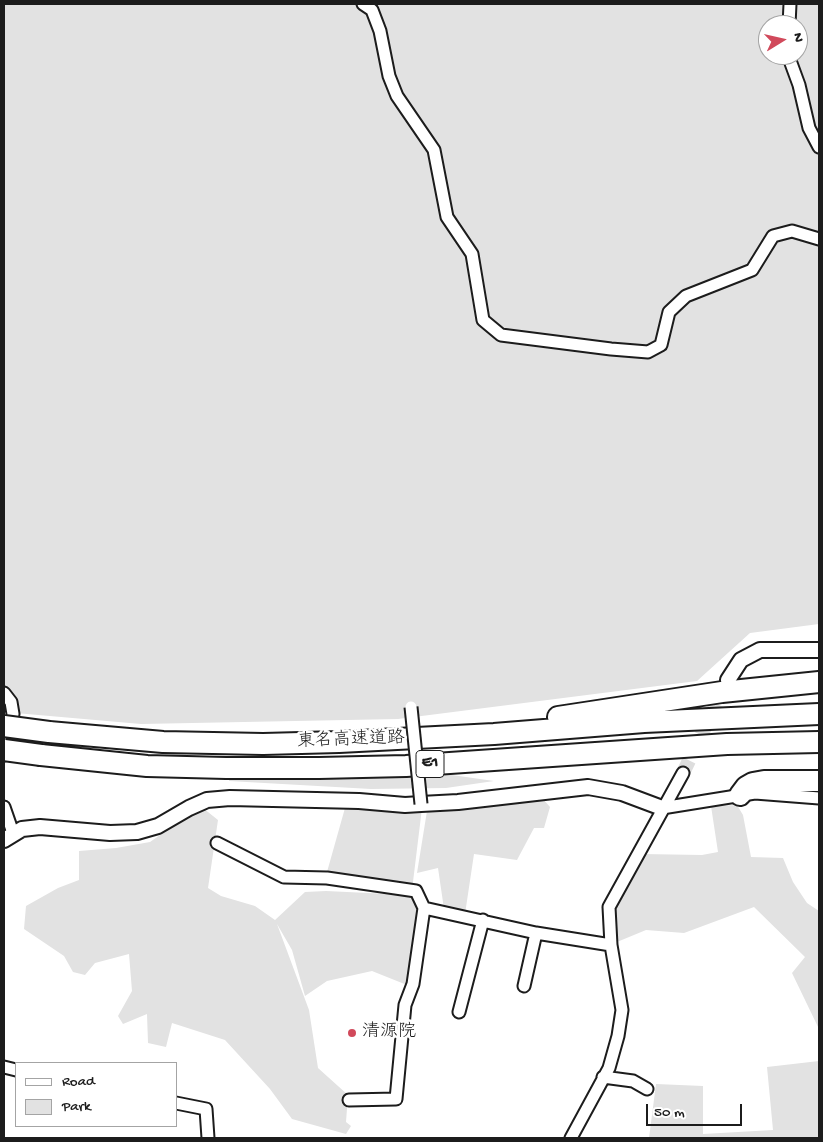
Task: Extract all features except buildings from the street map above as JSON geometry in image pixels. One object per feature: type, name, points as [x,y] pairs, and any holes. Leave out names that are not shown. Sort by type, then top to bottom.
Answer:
[{"type":"highway","points":[[423,737],[722,692],[819,682]]},
{"type":"highway","name":"東名高速道路","points":[[4,726],[163,742],[263,744],[494,734],[644,722],[819,714]]},
{"type":"highway","name":"東名高速道路","points":[[4,750],[147,766],[319,768],[406,766],[727,744],[819,742]]},
{"type":"highway","points":[[664,748],[819,753]]},
{"type":"highway","points":[[740,795],[746,787],[764,780],[819,781]]},
{"type":"street","points":[[363,4],[372,10],[380,31],[389,76],[397,96],[434,150],[447,217],[472,254],[483,320],[501,335],[648,352],[661,345],[669,312],[686,296],[752,270],[773,236],[792,231],[819,239]]},
{"type":"street","points":[[792,65],[799,85],[809,128],[819,147]]},
{"type":"street","points":[[728,680],[741,660],[760,650],[819,650]]},
{"type":"street","points":[[4,693],[11,702],[13,714],[4,756]]},
{"type":"street","points":[[411,707],[421,804]]},
{"type":"street","points":[[571,1138],[609,1068],[618,1036],[622,1010],[611,945],[609,907],[683,773]]},
{"type":"street","points":[[4,808],[9,837],[22,830],[40,827],[110,834],[138,832],[158,826],[207,800],[230,798],[359,801],[405,805],[458,802],[588,786],[622,793],[662,808],[755,794],[819,798]]},
{"type":"street","points":[[217,843],[284,877],[327,878],[416,891],[424,908],[413,984],[405,1005],[396,1099],[349,1100]]},
{"type":"street","points":[[424,908],[536,933],[611,945]]},
{"type":"street","points":[[459,1012],[483,920]]},
{"type":"street","points":[[524,986],[536,933]]},
{"type":"street","points":[[603,1077],[633,1081],[646,1089]]},
{"type":"street","points":[[178,1103],[206,1110],[208,1138]]},
{"type":"green space","points":[[4,4],[819,4],[819,624],[750,633],[697,681],[398,719],[141,724],[4,712]]},
{"type":"green space","points":[[445,774],[494,781],[446,788],[371,789],[229,781],[230,777],[310,778]]},
{"type":"green space","points":[[543,799],[550,807],[544,828],[534,828],[517,860],[474,854],[465,914],[444,909],[438,868],[417,873],[427,811]]},
{"type":"green space","points":[[737,805],[743,815],[751,857],[783,858],[793,882],[807,903],[819,911],[819,1029],[792,973],[805,957],[754,907],[684,933],[646,930],[617,942],[612,912],[642,854],[702,855],[718,852],[711,806]]},
{"type":"green space","points":[[203,808],[218,820],[208,888],[221,896],[255,906],[275,920],[305,892],[326,891],[410,895],[418,903],[412,972],[407,985],[372,971],[327,981],[305,996],[292,950],[277,924],[309,1010],[318,1068],[348,1095],[346,1122],[351,1126],[346,1134],[292,1119],[270,1089],[225,1040],[172,1023],[166,1047],[148,1043],[147,1014],[123,1024],[118,1016],[132,991],[129,954],[95,963],[85,975],[73,972],[64,956],[24,929],[26,906],[58,888],[79,880],[79,851],[116,848],[150,842],[183,819]]},
{"type":"green space","points":[[345,808],[422,808],[412,890],[327,872]]},
{"type":"green space","points":[[819,1061],[819,1138],[649,1138],[656,1084],[703,1086],[703,1134],[773,1130],[767,1067]]},
{"type":"tunnel","points":[[683,773],[725,686]]},
{"type":"place","name":"清源院","points":[[352,1033]]}]
